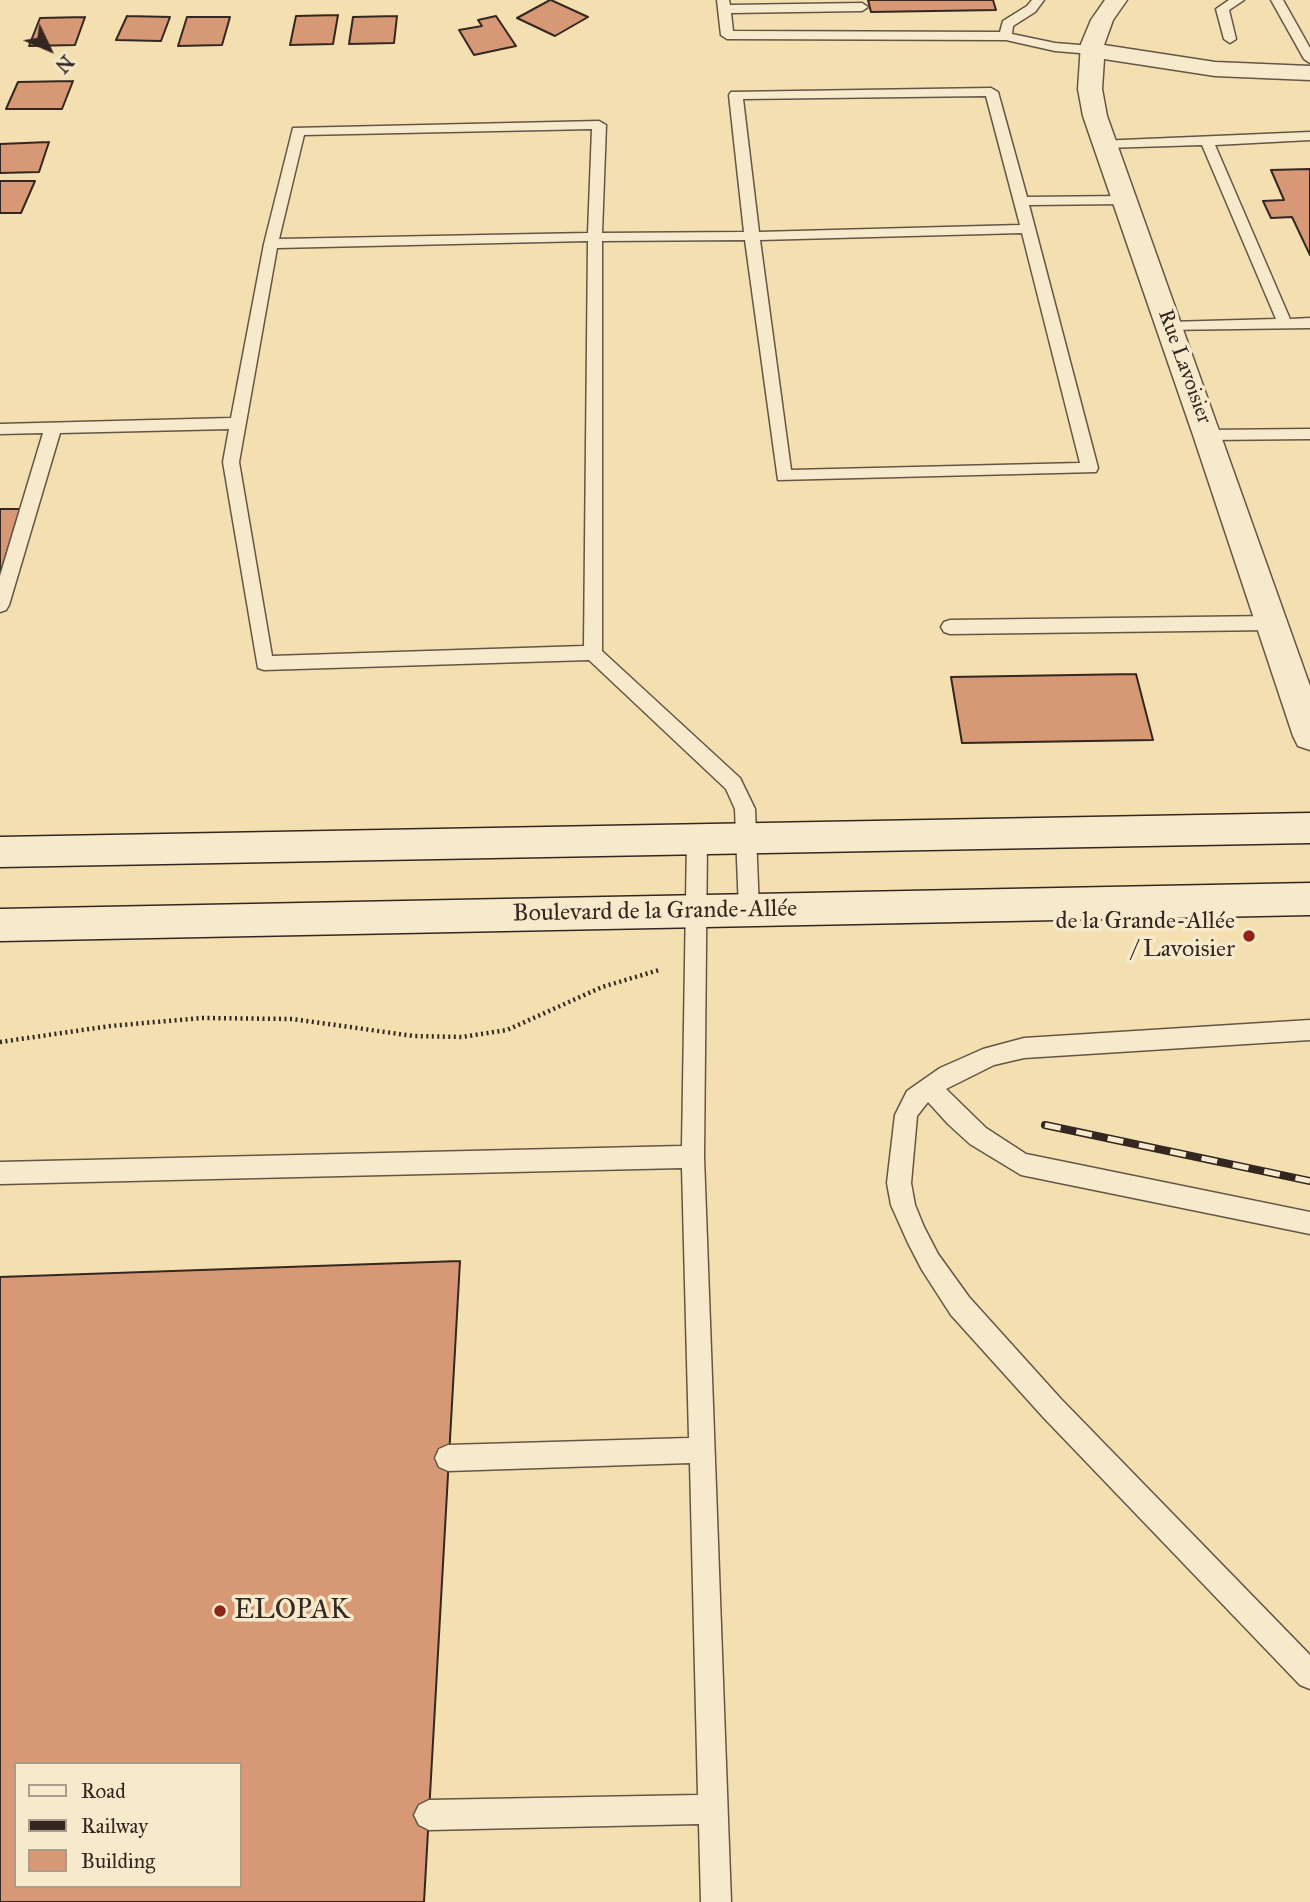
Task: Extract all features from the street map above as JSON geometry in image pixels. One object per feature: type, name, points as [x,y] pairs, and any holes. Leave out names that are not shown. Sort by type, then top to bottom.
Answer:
[{"type":"street","name":"Rue Lavoisier","points":[[1116,0],[1102,20],[1092,50],[1091,101],[1209,435],[1310,736]]},
{"type":"street","points":[[1092,50],[1215,69],[1261,73],[1310,72]]},
{"type":"street","points":[[0,852],[1310,828]]},
{"type":"street","name":"Boulevard de la Grande-Allée","points":[[0,925],[1310,899]]},
{"type":"lane","points":[[1006,36],[1007,24],[1031,9],[1038,0]]},
{"type":"lane","points":[[1230,39],[1222,9],[1238,0]]},
{"type":"lane","points":[[1278,0],[1304,36],[1310,59]]},
{"type":"lane","points":[[862,7],[723,4],[726,35],[1006,36],[1055,47],[1092,50]]},
{"type":"lane","points":[[991,92],[1021,201],[1090,468],[784,476],[736,95],[991,92]]},
{"type":"lane","points":[[593,653],[595,237],[599,125],[298,131],[271,244],[231,462],[264,663],[593,653],[733,784],[745,809],[749,910]]},
{"type":"lane","points":[[1104,144],[1310,136]]},
{"type":"lane","points":[[1207,141],[1285,324]]},
{"type":"lane","points":[[1021,201],[1124,200]]},
{"type":"lane","points":[[271,244],[1028,229]]},
{"type":"lane","points":[[1170,327],[1310,323]]},
{"type":"lane","points":[[0,429],[238,423]]},
{"type":"lane","points":[[0,605],[53,428]]},
{"type":"lane","points":[[1209,435],[1310,434]]},
{"type":"lane","points":[[950,627],[1272,623]]},
{"type":"lane","points":[[697,839],[693,1157],[716,1902]]},
{"type":"lane","points":[[1310,1030],[1024,1048],[991,1056],[929,1086],[915,1098],[906,1115],[899,1183],[904,1205],[930,1262],[960,1306],[997,1349],[1310,1675]]},
{"type":"lane","points":[[929,1086],[956,1117],[978,1136],[1021,1164],[1310,1223]]},
{"type":"lane","points":[[0,1173],[693,1157]]},
{"type":"lane","points":[[448,1458],[702,1450]]},
{"type":"lane","points":[[429,1815],[713,1809]]},
{"type":"path","points":[[0,1042],[110,1026],[202,1018],[292,1020],[414,1036],[462,1037],[515,1027],[602,987],[639,977]]},
{"type":"building","points":[[550,0],[588,17],[555,36],[517,18]]},
{"type":"building","points":[[868,0],[993,0],[996,10],[871,12]]},
{"type":"building","points":[[338,15],[333,44],[290,45],[296,16]]},
{"type":"building","points":[[127,16],[170,17],[161,41],[116,40]]},
{"type":"building","points":[[397,16],[394,43],[349,44],[353,17]]},
{"type":"building","points":[[496,16],[516,46],[474,55],[459,30],[482,26],[478,20]]},
{"type":"building","points":[[85,17],[75,45],[29,46],[40,18]]},
{"type":"building","points":[[187,17],[230,17],[222,45],[178,46]]},
{"type":"building","points":[[73,81],[62,109],[6,109],[18,82]]},
{"type":"building","points":[[49,142],[39,172],[0,173],[0,144]]},
{"type":"building","points":[[1310,169],[1310,255],[1292,217],[1271,218],[1263,201],[1284,200],[1271,170]]},
{"type":"building","points":[[0,181],[35,181],[21,213],[0,213]]},
{"type":"building","points":[[0,509],[20,509],[0,575]]},
{"type":"building","points":[[1136,674],[1153,740],[962,743],[951,677]]},
{"type":"building","name":"ELOPAK","points":[[460,1261],[424,1902],[0,1902],[0,1277]]},
{"type":"railway","points":[[1045,1125],[1310,1181]]},
{"type":"place","name":"de la Grande-Allée / Lavoisier","points":[[1249,936]]},
{"type":"place","name":"ELOPAK","points":[[220,1611]]}]
